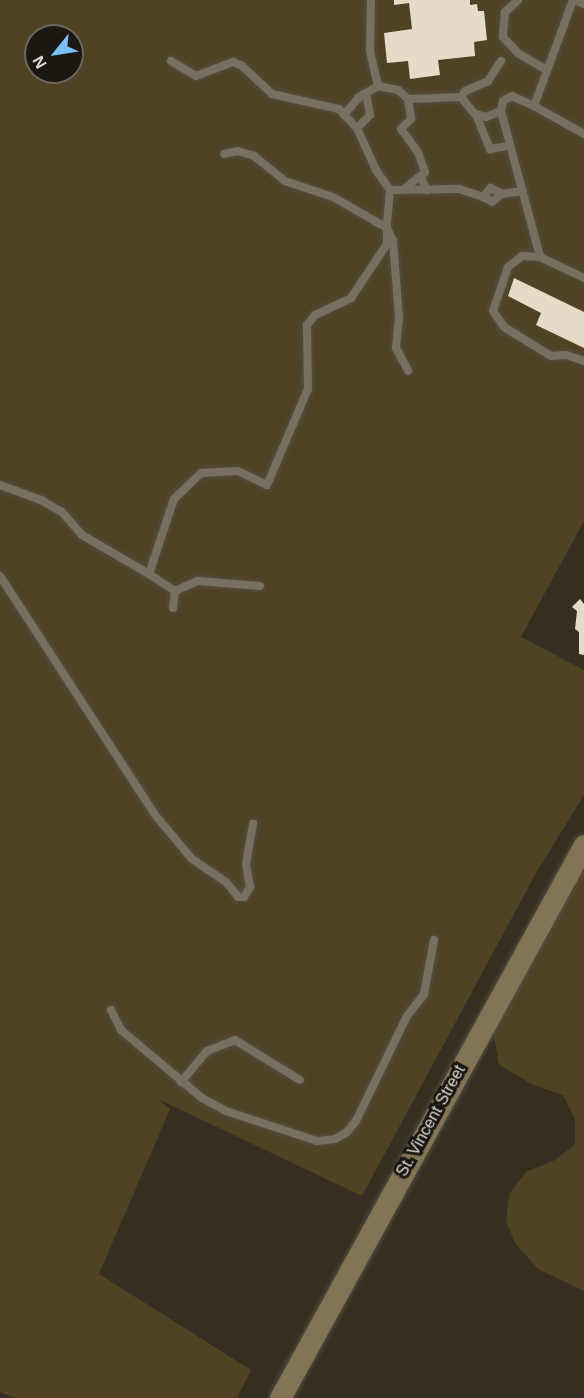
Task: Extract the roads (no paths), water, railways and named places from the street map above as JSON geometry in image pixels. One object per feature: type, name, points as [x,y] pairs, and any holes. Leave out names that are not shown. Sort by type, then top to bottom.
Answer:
[{"type":"street","name":"St. Vincent Street","points":[[280,1398],[584,845]]},
{"type":"lane","points":[[371,0],[370,51],[378,86]]},
{"type":"lane","points":[[518,0],[506,12],[503,37],[519,54],[547,70]]},
{"type":"lane","points":[[534,106],[574,0],[584,4]]},
{"type":"lane","points":[[149,574],[174,500],[201,473],[238,471],[267,485],[308,389],[307,325],[315,315],[351,298],[387,244],[390,190],[376,170],[357,128],[339,109],[272,94],[241,65],[232,62],[196,76],[171,61]]},
{"type":"lane","points":[[461,97],[465,91],[488,81],[501,61]]},
{"type":"lane","points":[[345,115],[366,93],[378,86],[398,90],[408,99],[411,119],[401,129],[418,152],[425,172],[421,178]]},
{"type":"lane","points":[[357,128],[370,115],[366,93]]},
{"type":"lane","points":[[540,257],[501,111],[503,100],[512,96],[584,134]]},
{"type":"lane","points":[[408,99],[461,97]]},
{"type":"lane","points":[[461,97],[476,114],[490,149],[510,146]]},
{"type":"lane","points":[[476,114],[486,117],[501,111]]},
{"type":"lane","points":[[224,154],[238,151],[254,156],[285,181],[333,197],[387,228],[393,241],[399,318],[396,348],[408,371]]},
{"type":"lane","points":[[404,189],[414,178],[421,178]]},
{"type":"lane","points":[[421,178],[427,190]]},
{"type":"lane","points":[[483,197],[491,188],[502,194]]},
{"type":"lane","points":[[390,190],[459,189],[492,202],[502,194],[523,191]]},
{"type":"lane","points":[[584,278],[540,257],[522,256],[508,267],[494,311],[504,327],[550,356],[566,355],[584,361]]},
{"type":"lane","points":[[0,485],[41,500],[62,512],[82,535],[175,591]]},
{"type":"lane","points":[[0,576],[156,816],[192,859],[226,882],[238,897],[244,897],[250,887],[246,864],[253,824]]},
{"type":"lane","points":[[175,591],[198,581],[260,586]]},
{"type":"lane","points":[[173,608],[175,591]]},
{"type":"lane","points":[[111,1010],[121,1030],[181,1082],[226,1111],[317,1141],[347,1132],[383,1071],[406,1016],[424,994],[434,940]]},
{"type":"lane","points":[[181,1082],[207,1051],[235,1040],[300,1080]]}]
